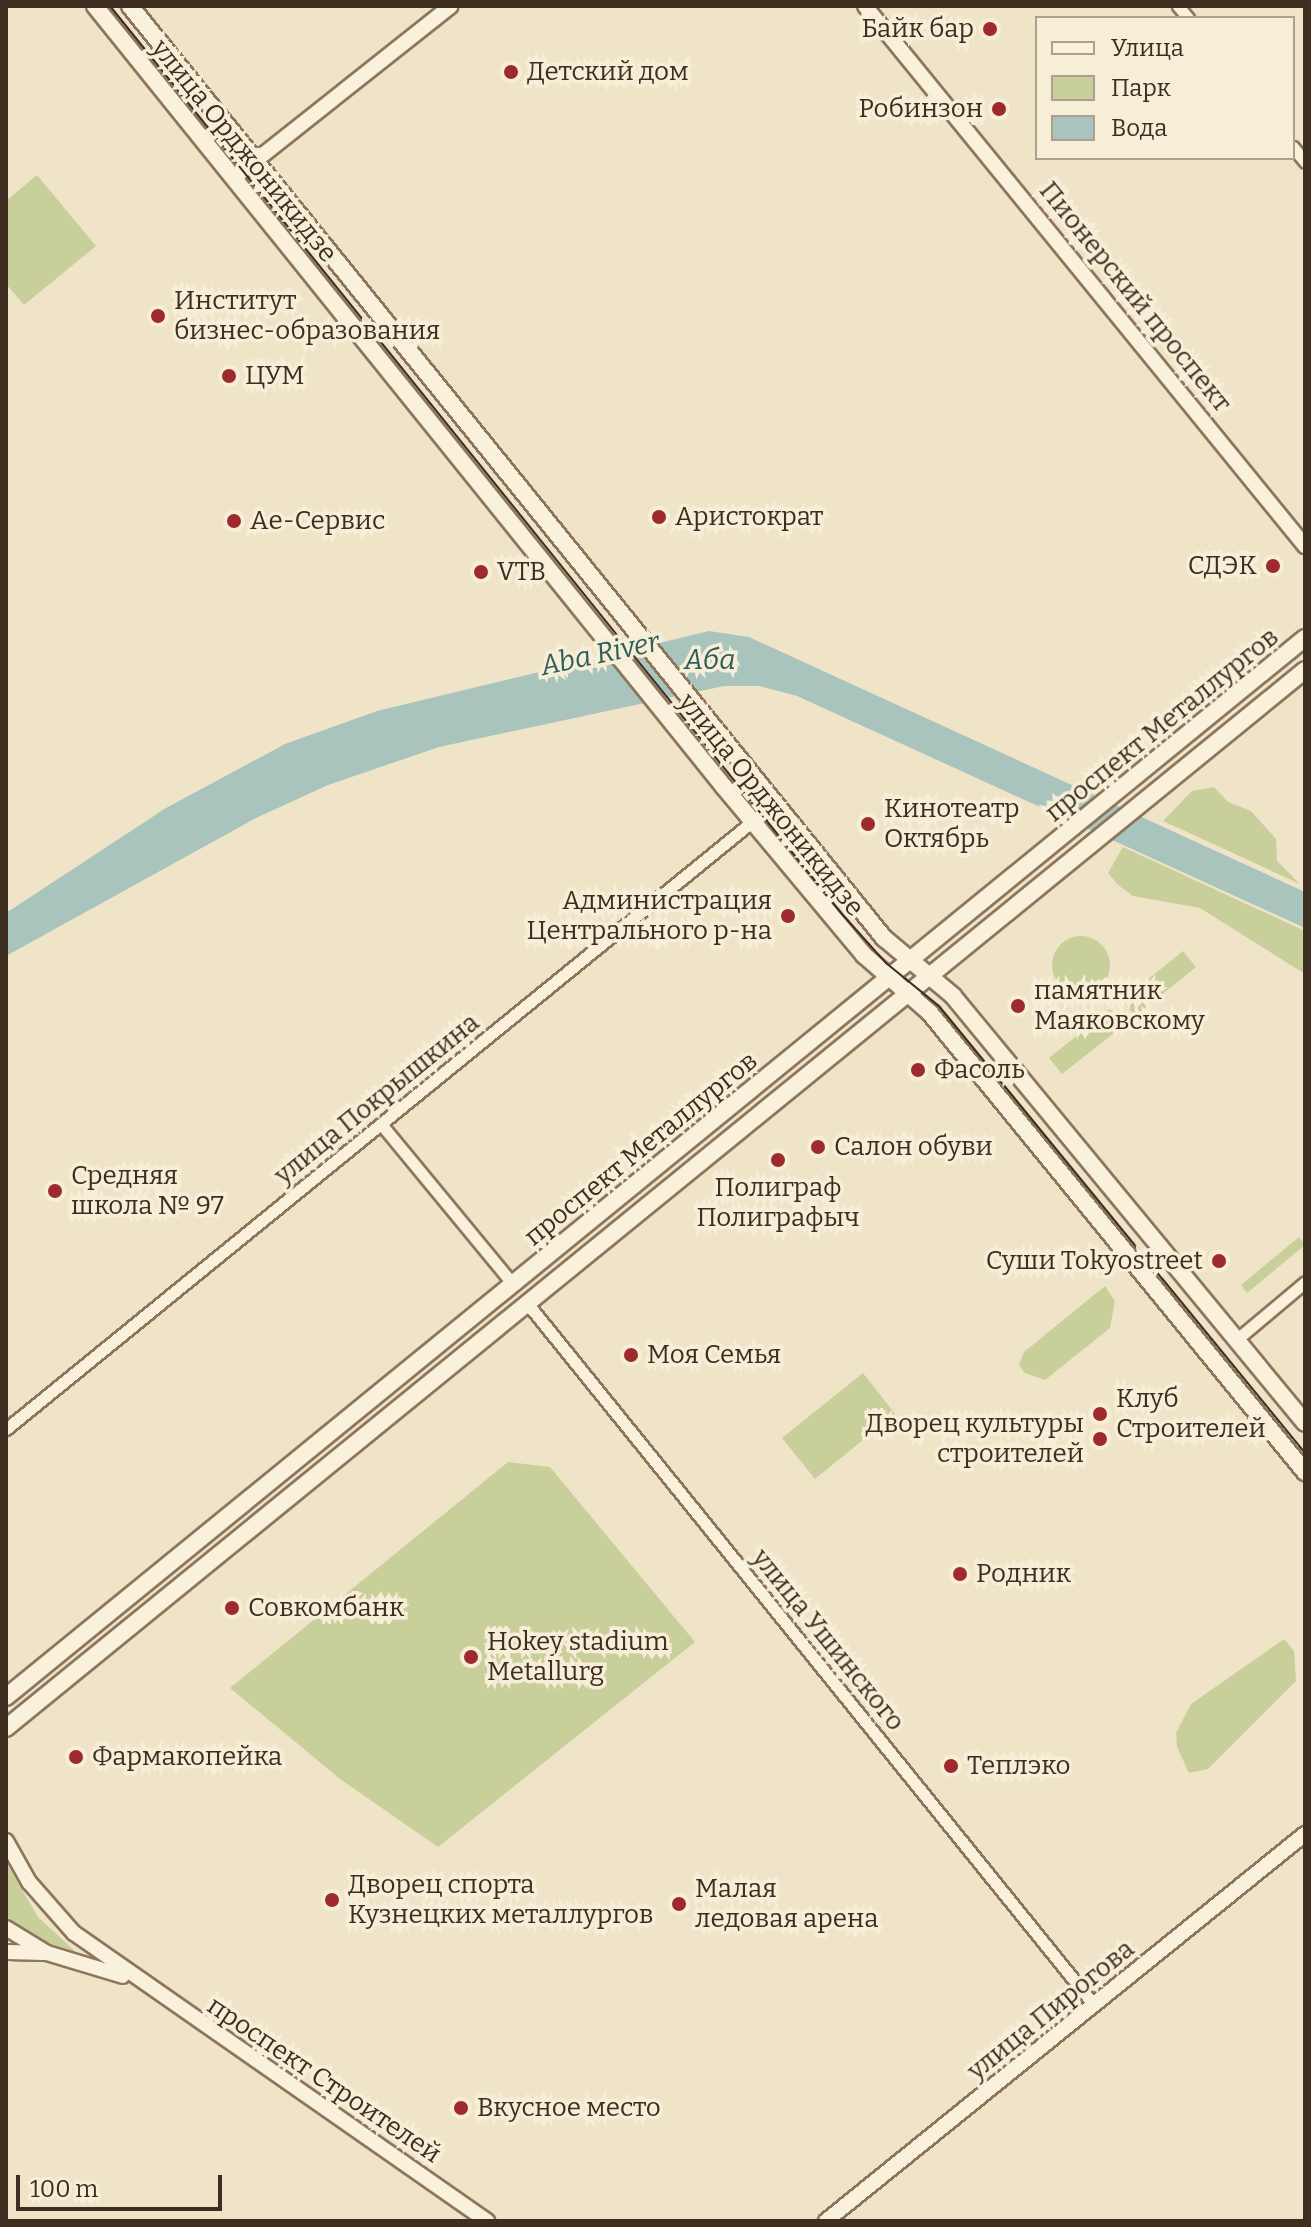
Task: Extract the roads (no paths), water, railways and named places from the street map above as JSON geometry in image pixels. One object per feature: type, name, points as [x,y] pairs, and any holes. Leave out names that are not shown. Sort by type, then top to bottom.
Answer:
[{"type":"main road","name":"улица Орджоникидзе","points":[[95,6],[753,821],[888,979],[930,1013],[1305,1472]]},
{"type":"main road","name":"улица Орджоникидзе","points":[[130,6],[775,803],[908,962],[953,996],[1305,1423]]},
{"type":"main road","name":"проспект Металлургов","points":[[6,1697],[1305,638]]},
{"type":"main road","name":"проспект Металлургов","points":[[6,1728],[1305,670]]},
{"type":"street","points":[[235,177],[451,6]]},
{"type":"street","name":"Пионерский проспект","points":[[865,6],[1305,546]]},
{"type":"street","name":"улица Покрышкина","points":[[6,1429],[775,803]]},
{"type":"street","points":[[381,1124],[512,1283]]},
{"type":"street","points":[[1236,1340],[1305,1282]]},
{"type":"street","name":"улица Ушинского","points":[[527,1303],[1094,2005]]},
{"type":"street","name":"улица Пирогова","points":[[826,2221],[1305,1834]]},
{"type":"street","points":[[6,1841],[50,1910],[133,1979]]},
{"type":"street","points":[[6,1928],[47,1953],[133,1979]]},
{"type":"street","points":[[6,1952],[47,1953]]},
{"type":"street","name":"проспект Строителей","points":[[133,1979],[487,2221]]},
{"type":"water","name":"Аба","points":[[709,631],[749,637],[1305,892],[1305,928],[797,696],[759,686],[724,686],[439,747],[328,785],[256,818],[6,956],[6,913],[166,808],[285,744],[377,711]]},
{"type":"tram line","points":[[110,6],[842,914],[886,963],[939,1006],[1305,1453]]},
{"type":"place","name":"Байк бар","points":[[990,29]]},
{"type":"place","name":"Детский дом","points":[[511,72]]},
{"type":"place","name":"Робинзон","points":[[999,109]]},
{"type":"place","name":"Институт бизнес-образования","points":[[158,316]]},
{"type":"place","name":"ЦУМ","points":[[229,376]]},
{"type":"place","name":"Аристократ","points":[[659,517]]},
{"type":"place","name":"Аe-Сервис","points":[[234,521]]},
{"type":"place","name":"СДЭК","points":[[1273,566]]},
{"type":"place","name":"VTB","points":[[481,572]]},
{"type":"place","name":"Кинотеатр Октябрь","points":[[868,824]]},
{"type":"place","name":"Администрация Центрального р-на","points":[[788,916]]},
{"type":"place","name":"памятник Маяковскому","points":[[1018,1006]]},
{"type":"place","name":"Фасоль","points":[[918,1070]]},
{"type":"place","name":"Салон обуви","points":[[818,1147]]},
{"type":"place","name":"Полиграф Полиграфыч","points":[[778,1160]]},
{"type":"place","name":"Средняя школа № 97","points":[[55,1191]]},
{"type":"place","name":"Суши Tokyostreet","points":[[1219,1261]]},
{"type":"place","name":"Моя Семья","points":[[631,1355]]},
{"type":"place","name":"Клуб Строителей","points":[[1100,1414]]},
{"type":"place","name":"Дворец культуры строителей","points":[[1100,1439]]},
{"type":"place","name":"Родник","points":[[960,1574]]},
{"type":"place","name":"Совкомбанк","points":[[232,1608]]},
{"type":"place","name":"Hokey stadium Metallurg","points":[[471,1657]]},
{"type":"place","name":"Фармакопейка","points":[[76,1757]]},
{"type":"place","name":"Теплэко","points":[[951,1766]]},
{"type":"place","name":"Дворец спорта Кузнецких металлургов","points":[[332,1900]]},
{"type":"place","name":"Малая ледовая арена","points":[[679,1904]]},
{"type":"place","name":"Вкусное место","points":[[461,2108]]},
{"type":"water label","name":"Aba River","points":[[600,654]]}]
